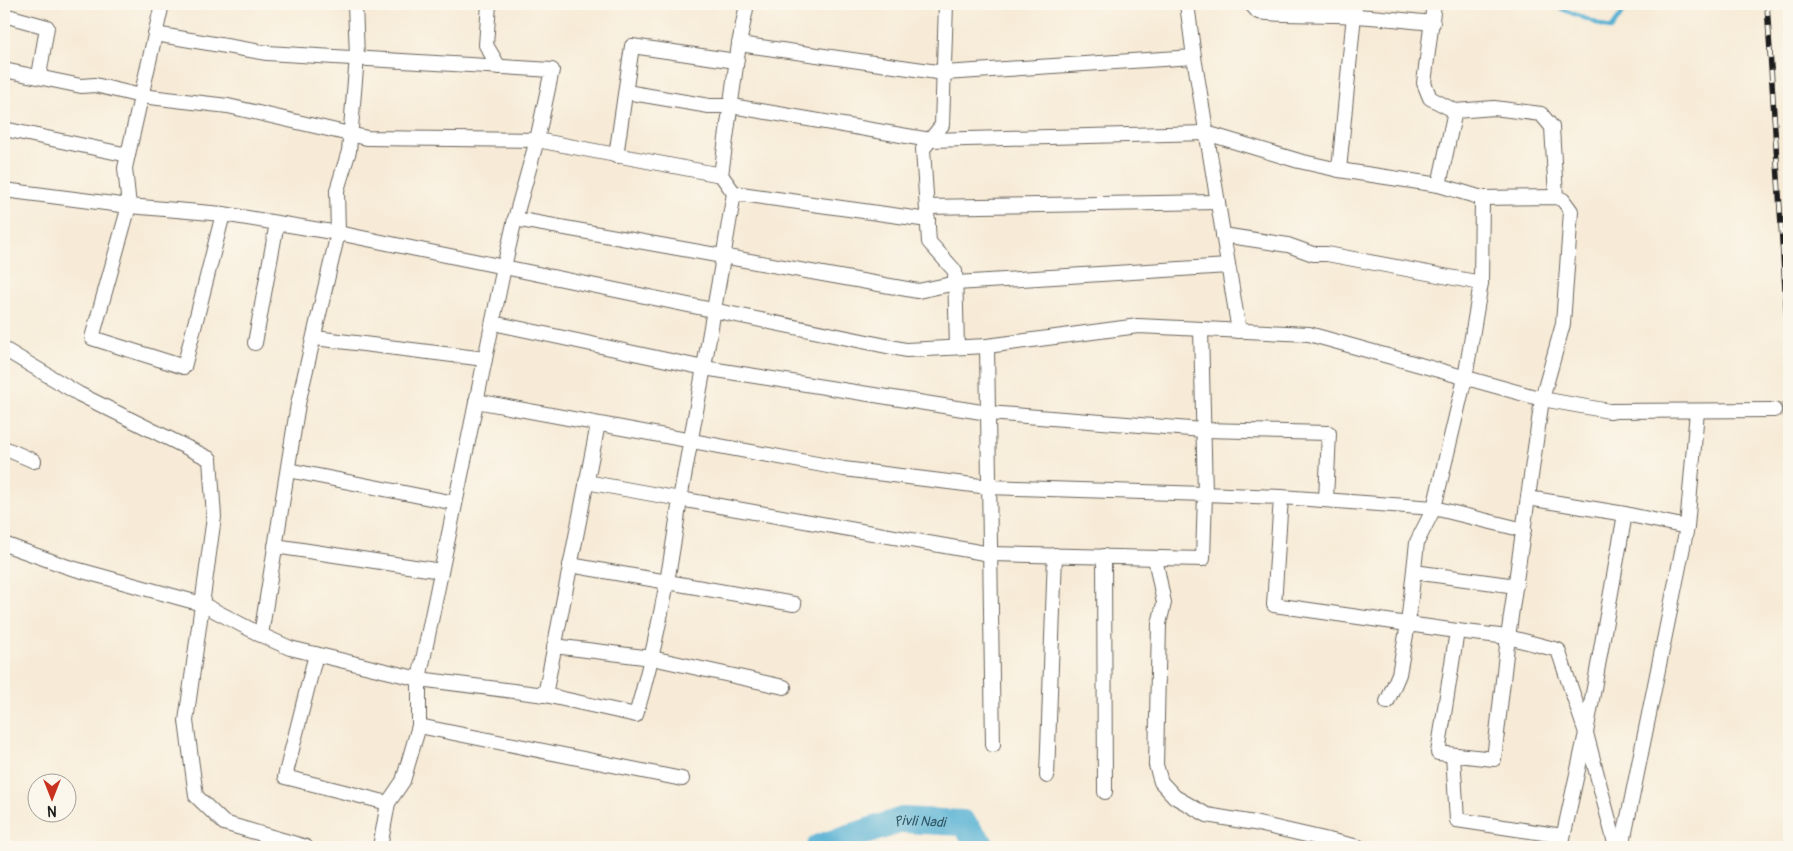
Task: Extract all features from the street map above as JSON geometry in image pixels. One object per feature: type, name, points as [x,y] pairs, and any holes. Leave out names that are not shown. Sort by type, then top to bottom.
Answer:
[{"type":"street","points":[[162,4],[125,168],[129,206],[92,338],[184,367],[223,214]]},
{"type":"street","points":[[261,635],[298,404],[315,338],[338,233],[337,190],[349,152],[357,56],[354,4]]},
{"type":"street","points":[[489,4],[486,45],[499,67]]},
{"type":"street","points":[[721,175],[732,106],[736,61],[747,4]]},
{"type":"street","points":[[946,4],[942,125],[923,149],[930,242],[955,271],[957,347]]},
{"type":"street","points":[[1187,4],[1239,331]]},
{"type":"street","points":[[1250,4],[1258,12],[1288,16],[1298,8],[1354,10],[1433,23]]},
{"type":"street","points":[[1434,4],[1424,83],[1430,98],[1455,111],[1494,108],[1541,114],[1552,126],[1556,197]]},
{"type":"street","points":[[1338,170],[1354,10]]},
{"type":"street","points":[[4,15],[46,27],[39,76]]},
{"type":"street","points":[[155,34],[268,52],[357,56],[552,70],[537,140],[504,267],[419,679],[419,726],[403,781],[388,803],[380,847]]},
{"type":"street","points":[[739,44],[944,72],[1194,57]]},
{"type":"street","points":[[616,156],[632,46],[736,61]]},
{"type":"street","points":[[4,70],[81,86],[95,85],[141,96],[228,106],[367,138],[537,140],[721,175],[734,193],[680,499],[668,582],[652,658],[636,715],[545,695],[419,679],[290,648],[202,604],[68,567],[4,544]]},
{"type":"street","points":[[626,92],[709,106],[732,106],[930,140],[1206,133],[1299,161],[1338,170],[1439,185],[1482,198],[1556,197],[1563,200],[1571,211],[1564,315],[1542,399],[1508,637],[1494,759],[1438,753],[1457,630]]},
{"type":"street","points":[[1439,185],[1455,111]]},
{"type":"street","points":[[4,129],[128,155]]},
{"type":"street","points":[[4,190],[129,206],[223,214],[338,233],[906,350],[987,346],[1138,326],[1309,334],[1542,399],[1610,411],[1774,410]]},
{"type":"street","points":[[734,193],[927,213],[1218,202]]},
{"type":"street","points":[[1387,702],[1399,674],[1408,624],[1417,542],[1434,508],[1465,378],[1481,284],[1482,198]]},
{"type":"street","points":[[515,219],[723,258],[918,291],[956,284],[1228,266]]},
{"type":"street","points":[[255,343],[277,223]]},
{"type":"street","points":[[1223,235],[1288,245],[1313,254],[1327,254],[1481,284]]},
{"type":"street","points":[[493,323],[704,368],[988,413],[1203,430],[1329,433],[1326,500]]},
{"type":"street","points":[[586,482],[990,554],[1203,559],[1205,494],[1201,329]]},
{"type":"street","points":[[315,338],[485,359]]},
{"type":"street","points":[[987,346],[993,745]]},
{"type":"street","points":[[4,349],[79,394],[210,459],[214,517],[186,721],[196,796],[224,823],[306,847]]},
{"type":"street","points":[[476,401],[844,469],[989,487],[1281,497],[1434,508],[1524,530]]},
{"type":"street","points":[[1622,847],[1688,527],[1697,411]]},
{"type":"street","points":[[545,695],[598,424]]},
{"type":"street","points":[[4,448],[34,461]]},
{"type":"street","points":[[288,470],[455,503]]},
{"type":"street","points":[[1281,497],[1274,605],[1508,637],[1558,650],[1586,733],[1616,847]]},
{"type":"street","points":[[1528,498],[1625,514],[1688,527]]},
{"type":"street","points":[[1453,755],[1456,820],[1562,842],[1586,733],[1625,514]]},
{"type":"street","points":[[275,546],[441,571]]},
{"type":"street","points":[[1048,776],[1055,555]]},
{"type":"street","points":[[1104,556],[1105,792]]},
{"type":"street","points":[[1155,558],[1164,603],[1158,624],[1156,764],[1161,782],[1175,797],[1207,815],[1254,823],[1359,847]]},
{"type":"street","points":[[570,565],[794,604]]},
{"type":"street","points":[[1414,572],[1516,586]]},
{"type":"street","points":[[554,646],[652,658],[784,687]]},
{"type":"street","points":[[316,654],[285,777],[388,803]]},
{"type":"street","points":[[419,726],[682,779]]},
{"type":"waterway","points":[[1558,4],[1557,7],[1611,29],[1629,4]]},
{"type":"waterway","name":"Pivli Nadi","points":[[819,847],[902,820],[963,823],[983,847]]},
{"type":"tunnel","points":[[1774,410],[1789,409]]},
{"type":"railway","points":[[1767,4],[1789,351]]}]
